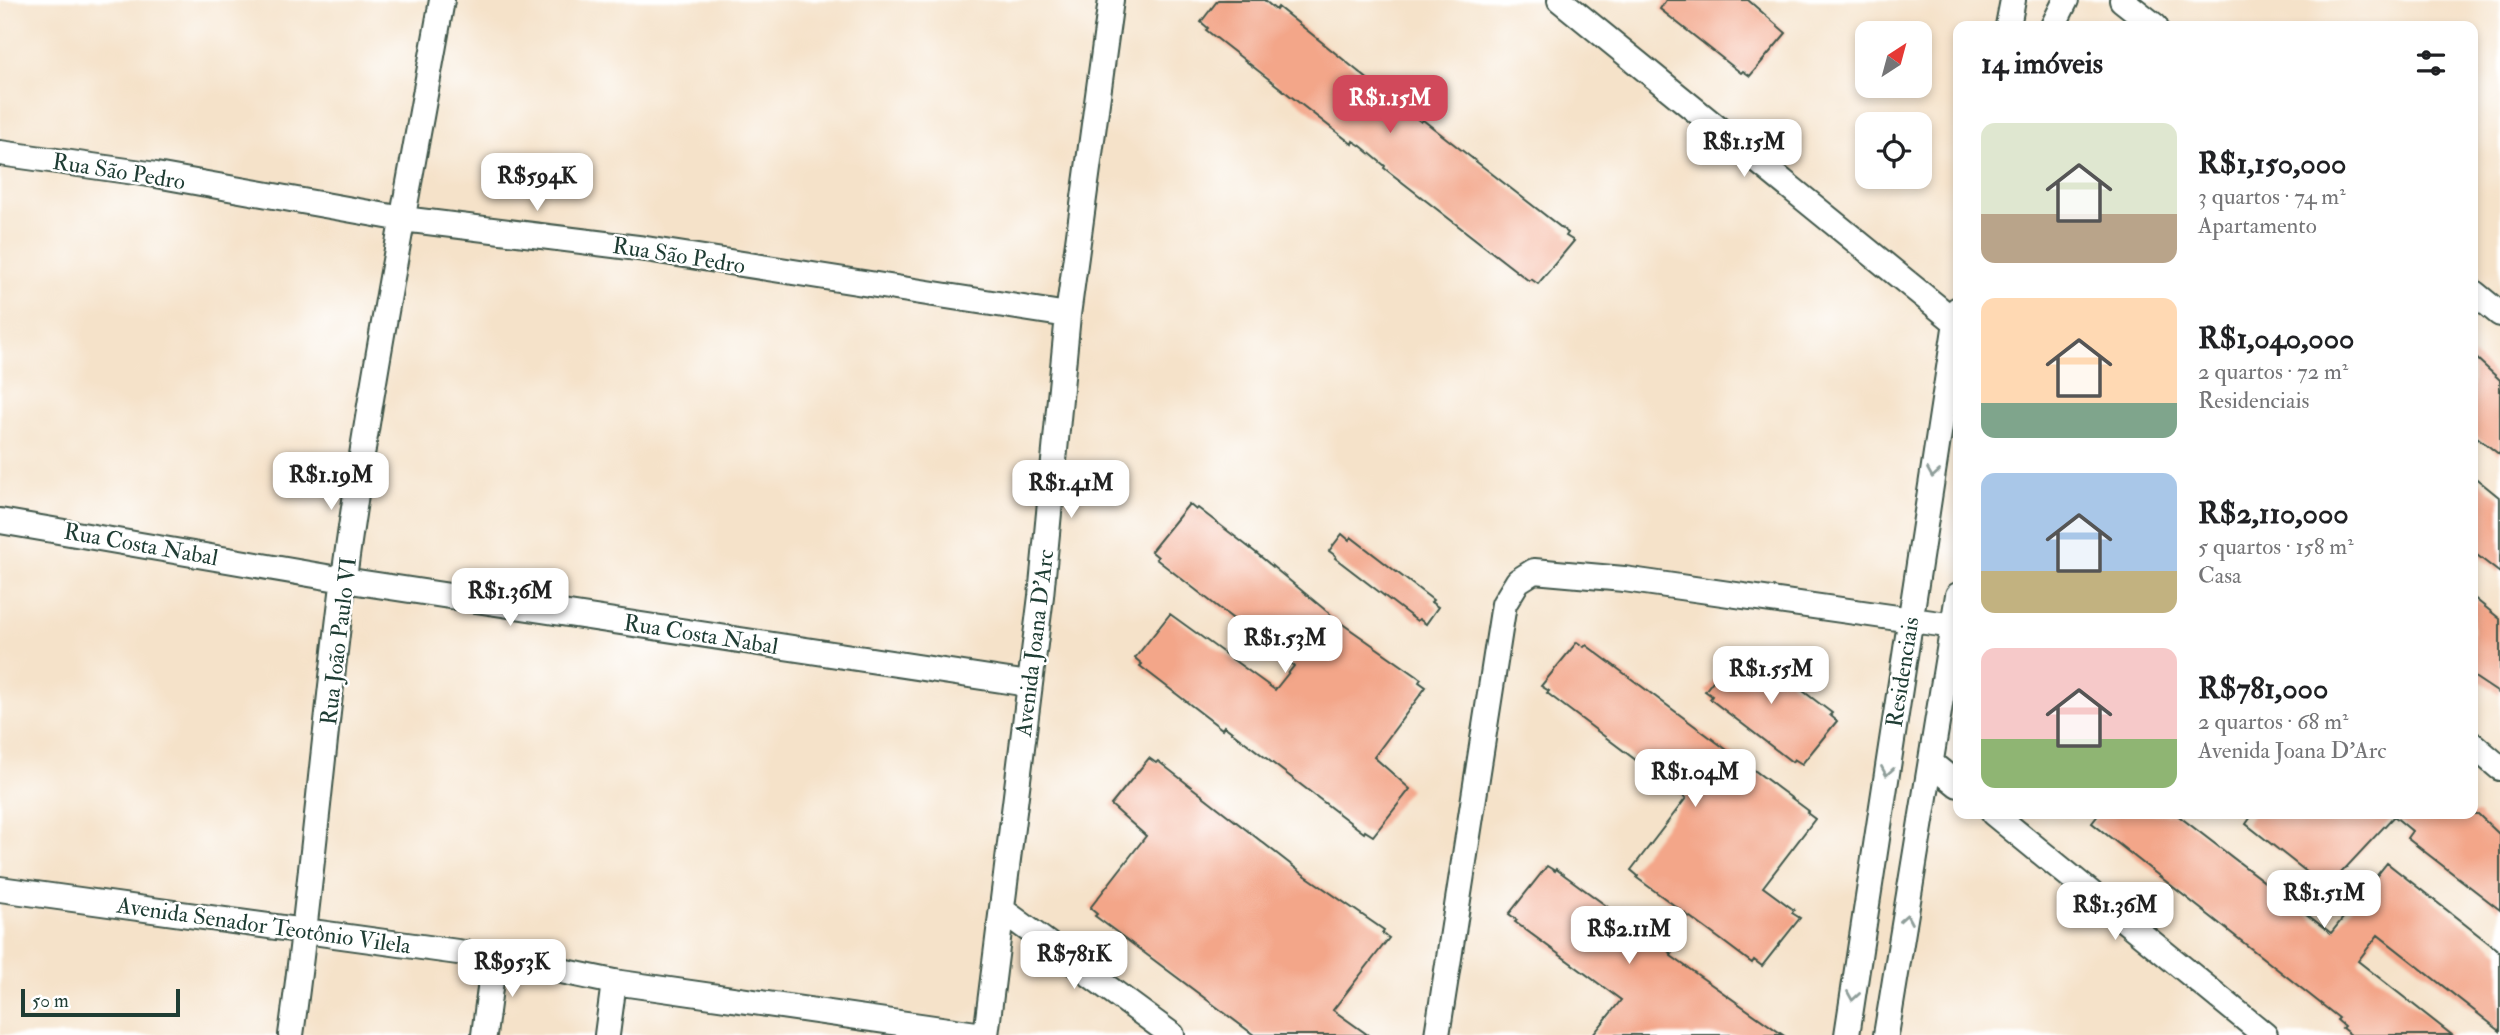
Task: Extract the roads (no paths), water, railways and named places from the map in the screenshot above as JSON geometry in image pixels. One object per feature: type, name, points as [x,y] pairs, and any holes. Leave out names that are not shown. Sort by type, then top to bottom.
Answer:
[{"type":"street","name":"Rua João Paulo VI","points":[[291,1035],[344,580],[373,376],[442,0]]},
{"type":"street","name":"Avenida Joana D'Arc","points":[[985,1035],[1029,684],[1068,315],[1111,0]]},
{"type":"street","points":[[1560,0],[1953,315]]},
{"type":"street","points":[[2009,21],[2013,0]]},
{"type":"street","points":[[2056,21],[2066,0]]},
{"type":"street","points":[[2122,0],[2149,21]]},
{"type":"street","name":"Rua São Pedro","points":[[0,153],[156,175],[403,219],[646,249],[1068,315]]},
{"type":"street","points":[[2478,296],[2500,314]]},
{"type":"street","name":"Residenciais","points":[[1847,1035],[1953,344]]},
{"type":"street","name":"Rua Costa Nabal","points":[[0,521],[344,580],[1029,684]]},
{"type":"street","points":[[1437,1035],[1504,604],[1518,582],[1534,571],[1611,578],[1953,626]]},
{"type":"street","name":"Residenciais","points":[[1886,1035],[1953,632]]},
{"type":"street","points":[[2478,749],[2500,768]]},
{"type":"street","points":[[1932,764],[1953,781]]},
{"type":"street","points":[[2000,819],[2265,1035]]},
{"type":"street","name":"Avenida Senador Teotônio Vilela","points":[[0,889],[494,957],[614,982],[985,1035]]},
{"type":"street","points":[[1002,910],[1172,1035]]},
{"type":"street","points":[[484,1035],[494,957]]},
{"type":"street","points":[[607,1035],[614,982]]}]
